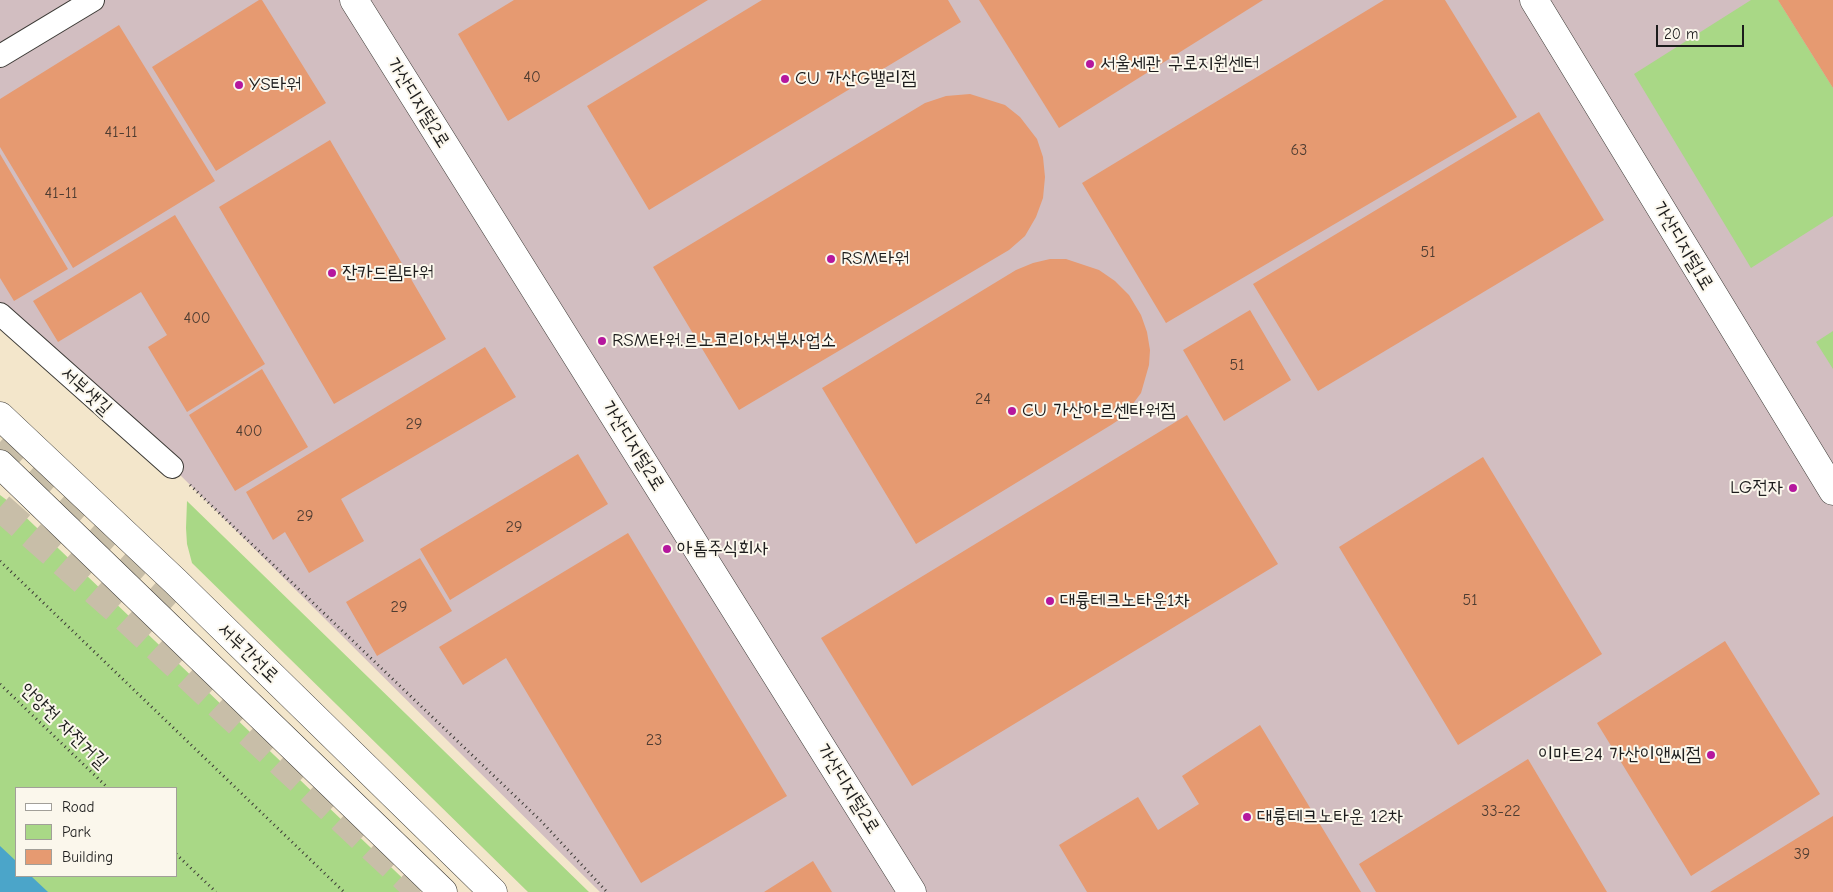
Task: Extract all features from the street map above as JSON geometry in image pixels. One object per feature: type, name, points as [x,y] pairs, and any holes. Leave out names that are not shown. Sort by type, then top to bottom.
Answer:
[{"type":"street","points":[[0,56],[93,0]]},
{"type":"street","name":"가산디지털2로","points":[[354,0],[912,892]]},
{"type":"street","name":"가산디지털1로","points":[[1534,0],[1833,491]]},
{"type":"street","name":"서부샛길","points":[[0,314],[172,467]]},
{"type":"street","name":"서부간선로","points":[[0,416],[176,582],[493,892]]},
{"type":"street","name":"서부간선로","points":[[0,464],[443,892]]},
{"type":"path","points":[[172,467],[540,821],[607,892]]},
{"type":"path","points":[[0,561],[344,892]]},
{"type":"path","name":"안양천 자전거길","points":[[0,684],[107,787]]},
{"type":"path","points":[[178,856],[216,892]]},
{"type":"shaded area","points":[[0,0],[1833,0],[1833,892],[600,892],[172,467],[0,309]]},
{"type":"green space","points":[[1751,0],[1778,0],[1833,88],[1833,216],[1751,268],[1634,74]]},
{"type":"green space","points":[[1833,331],[1833,369],[1816,342]]},
{"type":"green space","points":[[0,495],[12,504],[417,892],[0,892]]},
{"type":"green space","points":[[187,501],[589,892],[528,892],[192,563],[187,544]]},
{"type":"water","points":[[0,846],[15,860],[15,877],[32,877],[48,892],[0,892]]},
{"type":"building","name":"YS타워","points":[[259,0],[262,0],[326,103],[216,171],[152,67]]},
{"type":"building","points":[[514,0],[708,0],[508,121],[458,34]]},
{"type":"building","points":[[762,0],[948,0],[961,22],[649,210],[587,106]]},
{"type":"building","name":"서울세관 구로지원센터","points":[[979,0],[1263,0],[1059,128]]},
{"type":"building","points":[[1384,0],[1445,0],[1517,117],[1166,323],[1082,183]]},
{"type":"building","points":[[1778,0],[1833,0],[1833,88]]},
{"type":"building","points":[[119,25],[215,181],[73,268],[0,147],[0,99]]},
{"type":"building","name":"RSM타워","points":[[970,94],[1005,105],[1020,117],[1037,139],[1043,157],[1045,177],[1043,198],[1036,217],[1025,236],[1009,250],[739,410],[653,267],[925,103],[946,96]]},
{"type":"building","points":[[1539,112],[1604,220],[1318,391],[1253,284]]},
{"type":"building","name":"잔카드림타워","points":[[330,140],[446,339],[334,404],[219,207]]},
{"type":"building","points":[[0,154],[68,269],[14,301],[0,278]]},
{"type":"building","points":[[175,215],[265,364],[187,412],[148,347],[167,335],[141,292],[58,342],[33,301]]},
{"type":"building","points":[[1050,259],[1066,259],[1099,270],[1115,281],[1129,295],[1141,315],[1147,332],[1150,350],[1149,365],[1141,393],[1123,417],[916,544],[822,388],[1016,270]]},
{"type":"building","points":[[1250,310],[1291,380],[1224,421],[1183,350]]},
{"type":"building","points":[[485,347],[516,397],[341,499],[364,541],[309,573],[285,532],[273,540],[246,492]]},
{"type":"building","points":[[262,369],[308,447],[235,491],[189,415]]},
{"type":"building","name":"대륭테크노타운1차","points":[[1187,415],[1278,564],[912,786],[821,638]]},
{"type":"building","points":[[578,454],[608,504],[450,600],[420,549]]},
{"type":"building","points":[[1483,457],[1602,654],[1458,745],[1339,547]]},
{"type":"building","points":[[628,533],[787,796],[641,883],[506,658],[463,685],[439,647]]},
{"type":"building","points":[[420,558],[452,611],[377,656],[346,602]]},
{"type":"building","points":[[1725,641],[1820,794],[1691,876],[1597,723]]},
{"type":"building","name":"대륭테크노타운 12차","points":[[1260,725],[1361,892],[1087,892],[1059,845],[1138,797],[1158,830],[1199,804],[1182,776]]},
{"type":"building","points":[[1528,759],[1607,892],[1376,892],[1359,864]]},
{"type":"building","points":[[1833,816],[1833,892],[1710,892]]},
{"type":"building","points":[[813,861],[832,892],[764,892]]},
{"type":"tunnel","points":[[0,442],[183,606]]},
{"type":"tunnel","points":[[0,507],[120,613],[420,892]]},
{"type":"place","name":"서울세관 구로지원센터","points":[[1090,64]]},
{"type":"place","name":"CU 가산G밸리점","points":[[785,79]]},
{"type":"place","name":"YS타워","points":[[239,85]]},
{"type":"place","name":"RSM타워","points":[[831,259]]},
{"type":"place","name":"잔카드림타워","points":[[332,273]]},
{"type":"place","name":"RSM타워.르노코리아서부사업소","points":[[602,341]]},
{"type":"place","name":"CU 가산아르센타워점","points":[[1012,411]]},
{"type":"place","name":"LG전자","points":[[1793,488]]},
{"type":"place","name":"아톰주식회사","points":[[667,549]]},
{"type":"place","name":"대륭테크노타운1차","points":[[1050,601]]},
{"type":"place","name":"이마트24 가산이앤씨점","points":[[1711,755]]},
{"type":"place","name":"대륭테크노타운 12차","points":[[1247,817]]}]
